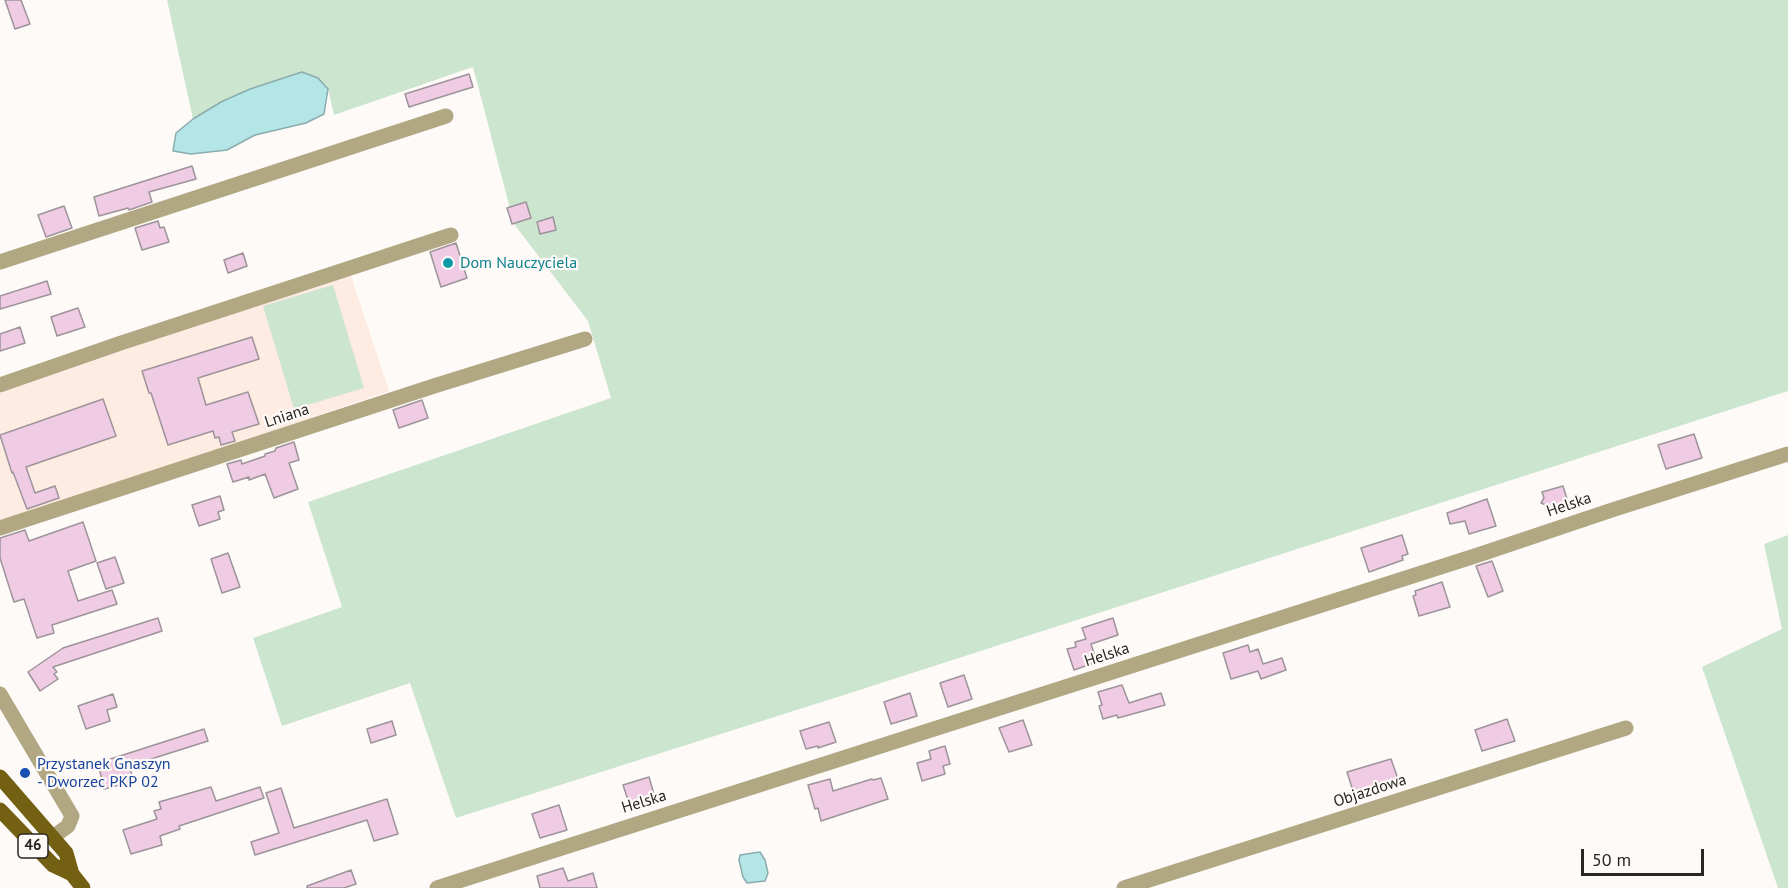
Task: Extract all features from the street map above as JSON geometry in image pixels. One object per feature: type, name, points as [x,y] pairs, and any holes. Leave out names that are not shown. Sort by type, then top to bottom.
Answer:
[{"type":"main road","name":"46","points":[[0,777],[66,853],[72,874],[84,888]]},
{"type":"main road","name":"46","points":[[0,810],[53,866],[72,874]]},
{"type":"street","points":[[0,262],[446,116]]},
{"type":"street","points":[[0,385],[451,235]]},
{"type":"street","name":"Lniana","points":[[0,528],[585,339]]},
{"type":"street","name":"Helska","points":[[437,888],[1788,454]]},
{"type":"street","points":[[0,694],[72,816],[68,826],[53,837]]},
{"type":"street","name":"Objazdowa","points":[[1124,888],[1626,728]]},
{"type":"shaded area","points":[[350,273],[389,391],[0,524],[0,393]]},
{"type":"green space","points":[[167,0],[1788,0],[1788,391],[456,818],[410,683],[282,726],[253,638],[342,607],[308,502],[611,398],[588,321],[514,224],[473,67],[334,115],[328,89],[222,102],[193,119]]},
{"type":"green space","points":[[333,285],[364,388],[294,409],[263,306]]},
{"type":"green space","points":[[1788,535],[1788,888],[1778,888],[1702,667],[1782,629],[1764,544]]},
{"type":"water","points":[[302,72],[318,78],[328,89],[324,114],[306,123],[255,135],[227,150],[191,154],[173,151],[176,133],[193,119],[221,102],[250,89]]},
{"type":"water","points":[[760,852],[765,860],[768,873],[765,881],[747,883],[743,877],[740,855]]},
{"type":"building","points":[[5,0],[21,0],[30,24],[15,29]]},
{"type":"building","points":[[469,74],[473,87],[409,107],[405,94]]},
{"type":"building","points":[[192,166],[196,179],[149,192],[152,202],[129,210],[128,208],[99,216],[94,197]]},
{"type":"building","points":[[526,202],[531,218],[512,224],[507,208]]},
{"type":"building","points":[[64,206],[72,228],[46,237],[38,215]]},
{"type":"building","points":[[553,217],[556,230],[540,234],[537,222]]},
{"type":"building","points":[[158,221],[160,228],[164,227],[169,242],[142,250],[135,228]]},
{"type":"building","name":"Dom Nauczyciela","points":[[456,243],[467,278],[441,287],[430,252]]},
{"type":"building","points":[[243,253],[247,266],[228,273],[224,260]]},
{"type":"building","points":[[47,281],[51,294],[0,309],[0,296]]},
{"type":"building","points":[[78,308],[85,327],[57,336],[51,317]]},
{"type":"building","points":[[20,327],[25,343],[0,351],[0,334]]},
{"type":"building","points":[[252,337],[259,359],[198,378],[206,405],[248,392],[259,424],[232,432],[235,441],[221,445],[219,437],[215,438],[213,431],[168,445],[142,371]]},
{"type":"building","points":[[103,399],[116,436],[26,467],[35,493],[55,486],[59,498],[27,509],[0,435]]},
{"type":"building","points":[[422,400],[428,418],[399,428],[393,410]]},
{"type":"building","points":[[1694,434],[1702,458],[1666,469],[1658,445]]},
{"type":"building","points":[[294,442],[299,460],[289,463],[298,489],[274,498],[265,474],[249,480],[249,477],[233,482],[227,464],[241,460],[242,464]]},
{"type":"building","points":[[1563,486],[1569,505],[1548,511],[1546,505],[1541,503],[1544,498],[1542,492]]},
{"type":"building","points":[[220,496],[224,510],[218,512],[220,519],[199,526],[192,505]]},
{"type":"building","points":[[1487,499],[1496,526],[1469,534],[1465,521],[1450,524],[1447,513]]},
{"type":"building","points":[[83,522],[96,561],[68,571],[78,601],[112,590],[117,604],[52,625],[54,633],[37,638],[24,599],[14,602],[0,558],[0,538],[25,530],[29,541]]},
{"type":"building","points":[[1402,535],[1408,554],[1402,556],[1403,560],[1369,572],[1361,548]]},
{"type":"building","points":[[228,553],[240,587],[222,593],[211,559]]},
{"type":"building","points":[[115,557],[124,583],[106,589],[97,563]]},
{"type":"building","points":[[1492,561],[1503,591],[1488,597],[1476,566]]},
{"type":"building","points":[[1442,582],[1450,607],[1419,616],[1413,596],[1416,595],[1415,591]]},
{"type":"building","points":[[158,618],[162,631],[53,667],[58,679],[40,691],[28,672],[63,648]]},
{"type":"building","points":[[1113,618],[1118,635],[1091,644],[1097,662],[1074,670],[1067,649],[1076,647],[1075,642],[1086,639],[1082,628]]},
{"type":"building","points":[[1248,645],[1250,652],[1258,649],[1263,664],[1282,658],[1286,670],[1261,679],[1258,671],[1231,679],[1223,653]]},
{"type":"building","points":[[964,675],[972,699],[948,707],[940,683]]},
{"type":"building","points":[[1122,685],[1129,703],[1161,693],[1165,705],[1118,718],[1117,715],[1103,719],[1098,692]]},
{"type":"building","points":[[910,693],[917,716],[891,724],[884,702]]},
{"type":"building","points":[[113,694],[117,707],[107,710],[110,721],[86,729],[78,706]]},
{"type":"building","points":[[1507,719],[1515,741],[1482,751],[1475,730]]},
{"type":"building","points":[[1023,720],[1032,745],[1009,752],[999,728]]},
{"type":"building","points":[[392,721],[396,735],[371,743],[367,729]]},
{"type":"building","points":[[829,722],[836,742],[806,749],[800,731]]},
{"type":"building","points":[[204,729],[208,741],[129,766],[134,781],[104,789],[98,763]]},
{"type":"building","points":[[945,746],[950,764],[943,766],[945,774],[922,781],[917,763],[931,759],[929,751]]},
{"type":"building","points":[[1391,759],[1398,779],[1388,782],[1389,784],[1354,794],[1347,772]]},
{"type":"building","points":[[649,777],[656,801],[631,809],[623,785]]},
{"type":"building","points":[[881,778],[888,799],[821,821],[808,785],[830,779],[833,791]]},
{"type":"building","points":[[211,787],[216,801],[260,787],[264,798],[179,826],[180,829],[160,836],[162,845],[131,854],[123,830],[157,819],[154,811],[161,809],[159,802]]},
{"type":"building","points":[[281,788],[294,828],[387,799],[398,834],[374,841],[367,820],[255,855],[251,842],[279,833],[266,793]]},
{"type":"building","points":[[559,805],[567,830],[540,838],[532,814]]},
{"type":"building","points":[[563,868],[568,881],[593,873],[597,888],[540,888],[537,876]]},
{"type":"building","points":[[351,870],[356,884],[344,888],[307,888],[307,886]]},
{"type":"place","name":"Dom Nauczyciela","points":[[448,263]]},
{"type":"place","name":"Przystanek Gnaszyn - Dworzec PKP 02","points":[[25,773]]}]
